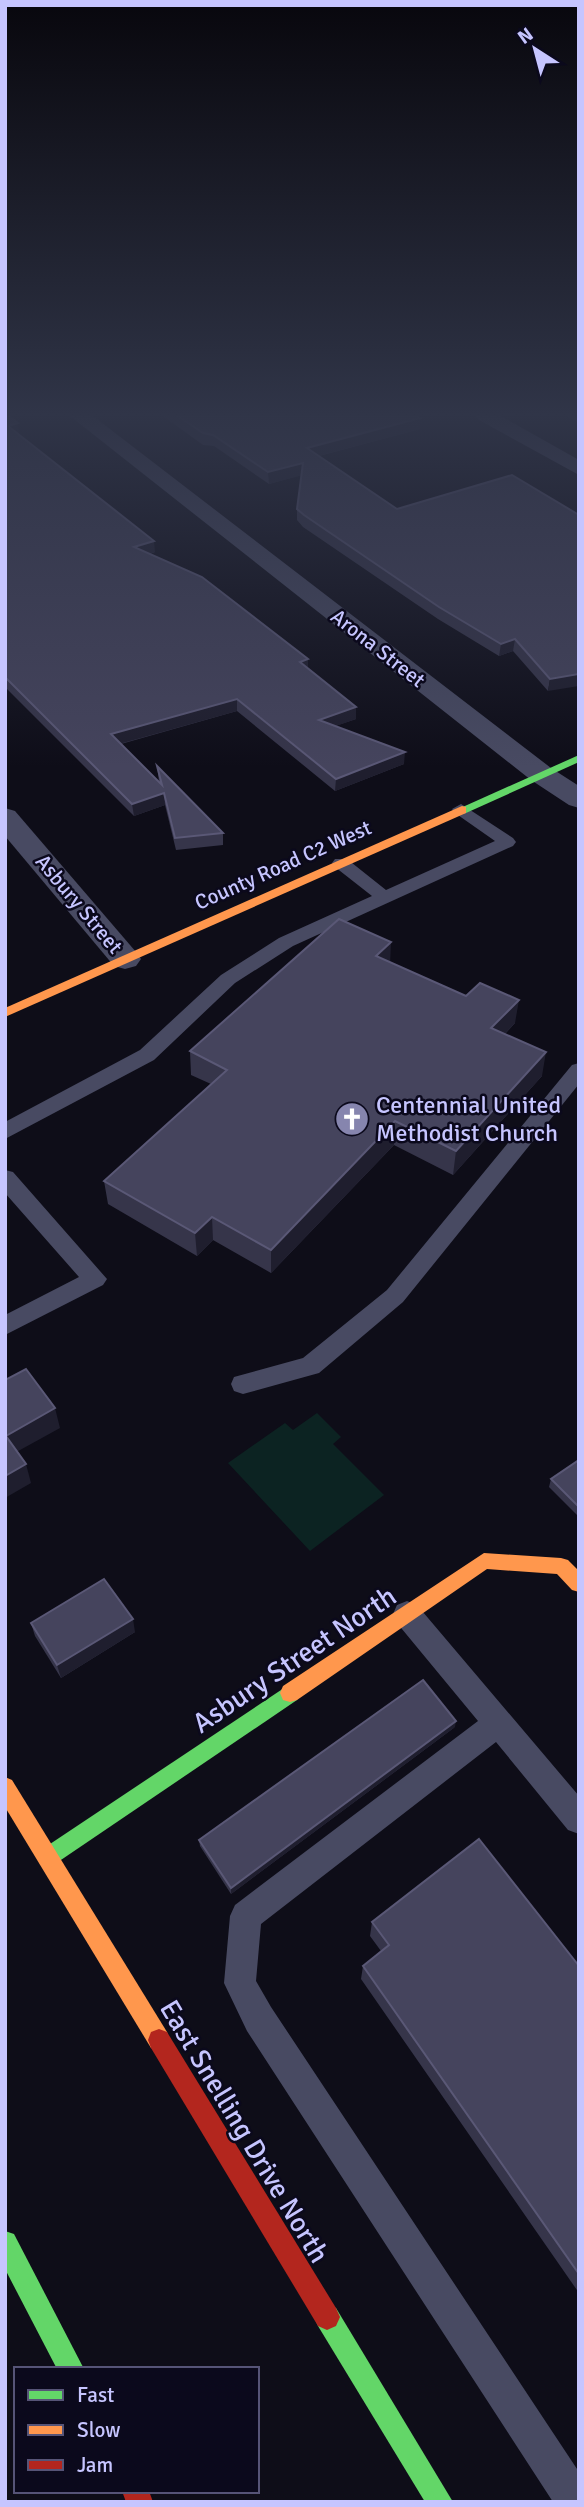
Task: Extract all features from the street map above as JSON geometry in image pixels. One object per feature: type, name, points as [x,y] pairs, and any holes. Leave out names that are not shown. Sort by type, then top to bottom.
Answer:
[{"type":"main road","name":"County Road C2 West","points":[[5,1013],[579,758]]},
{"type":"main road","name":"Asbury Street North","points":[[48,1857],[484,1561],[573,1568]]},
{"type":"main road","name":"East Snelling Drive North","points":[[5,1787],[440,2502]]},
{"type":"main road","points":[[5,2243],[70,2367]]},
{"type":"street","name":"Arona Street","points":[[231,533],[541,774],[579,799]]},
{"type":"street","name":"Asbury Street","points":[[5,817],[125,959]]},
{"type":"lane","points":[[5,1132],[147,1055],[228,979],[286,942],[507,842],[461,809]]},
{"type":"lane","points":[[341,863],[384,897]]},
{"type":"lane","points":[[243,1384],[310,1366],[395,1296],[579,1070]]},
{"type":"lane","points":[[5,1178],[95,1279],[5,1326]]},
{"type":"lane","points":[[407,1614],[579,1819]]},
{"type":"lane","points":[[498,1723],[246,1916],[240,1983],[259,2019],[576,2502]]},
{"type":"green space","points":[[317,1413],[341,1437],[333,1444],[384,1495],[310,1551],[228,1463],[285,1423],[293,1430]]},
{"type":"building","points":[[5,533],[144,533],[154,541],[134,547],[202,577],[308,659],[300,662],[356,707],[319,720],[405,752],[336,779],[237,699],[111,734],[162,785],[157,766],[223,833],[175,838],[164,793],[132,804],[5,677]]},
{"type":"building","points":[[330,533],[579,533],[579,674],[550,679],[515,639],[501,644],[439,607]]},
{"type":"building","name":"Centennial United Methodist Church","points":[[339,919],[391,942],[376,956],[466,996],[480,983],[519,1000],[491,1028],[546,1052],[456,1151],[395,1121],[271,1250],[212,1217],[195,1233],[104,1181],[227,1070],[190,1051]]},
{"type":"building","points":[[26,1369],[55,1408],[6,1436],[26,1464],[5,1476],[5,1380]]},
{"type":"building","points":[[579,1460],[579,1507],[551,1479]]},
{"type":"building","points":[[104,1579],[133,1619],[57,1665],[31,1623]]},
{"type":"building","points":[[423,1680],[456,1721],[231,1888],[199,1840]]},
{"type":"building","points":[[479,1839],[579,1966],[579,2274],[363,1966],[389,1945],[372,1922]]},
{"type":"traffic: fast","points":[[462,810],[579,758]]},
{"type":"traffic: fast","points":[[48,1857],[290,1693]]},
{"type":"traffic: fast","points":[[5,2243],[70,2367]]},
{"type":"traffic: fast","points":[[327,2317],[440,2502]]},
{"type":"traffic: slow","points":[[5,1013],[462,810]]},
{"type":"traffic: slow","points":[[290,1693],[484,1561],[561,1566],[579,1584]]},
{"type":"traffic: slow","points":[[5,1787],[159,2040]]},
{"type":"traffic: jam","points":[[159,2040],[327,2317]]},
{"type":"traffic: jam","points":[[136,2493],[140,2502]]},
{"type":"place","name":"Centennial United Methodist Church","points":[[352,1119]]}]
